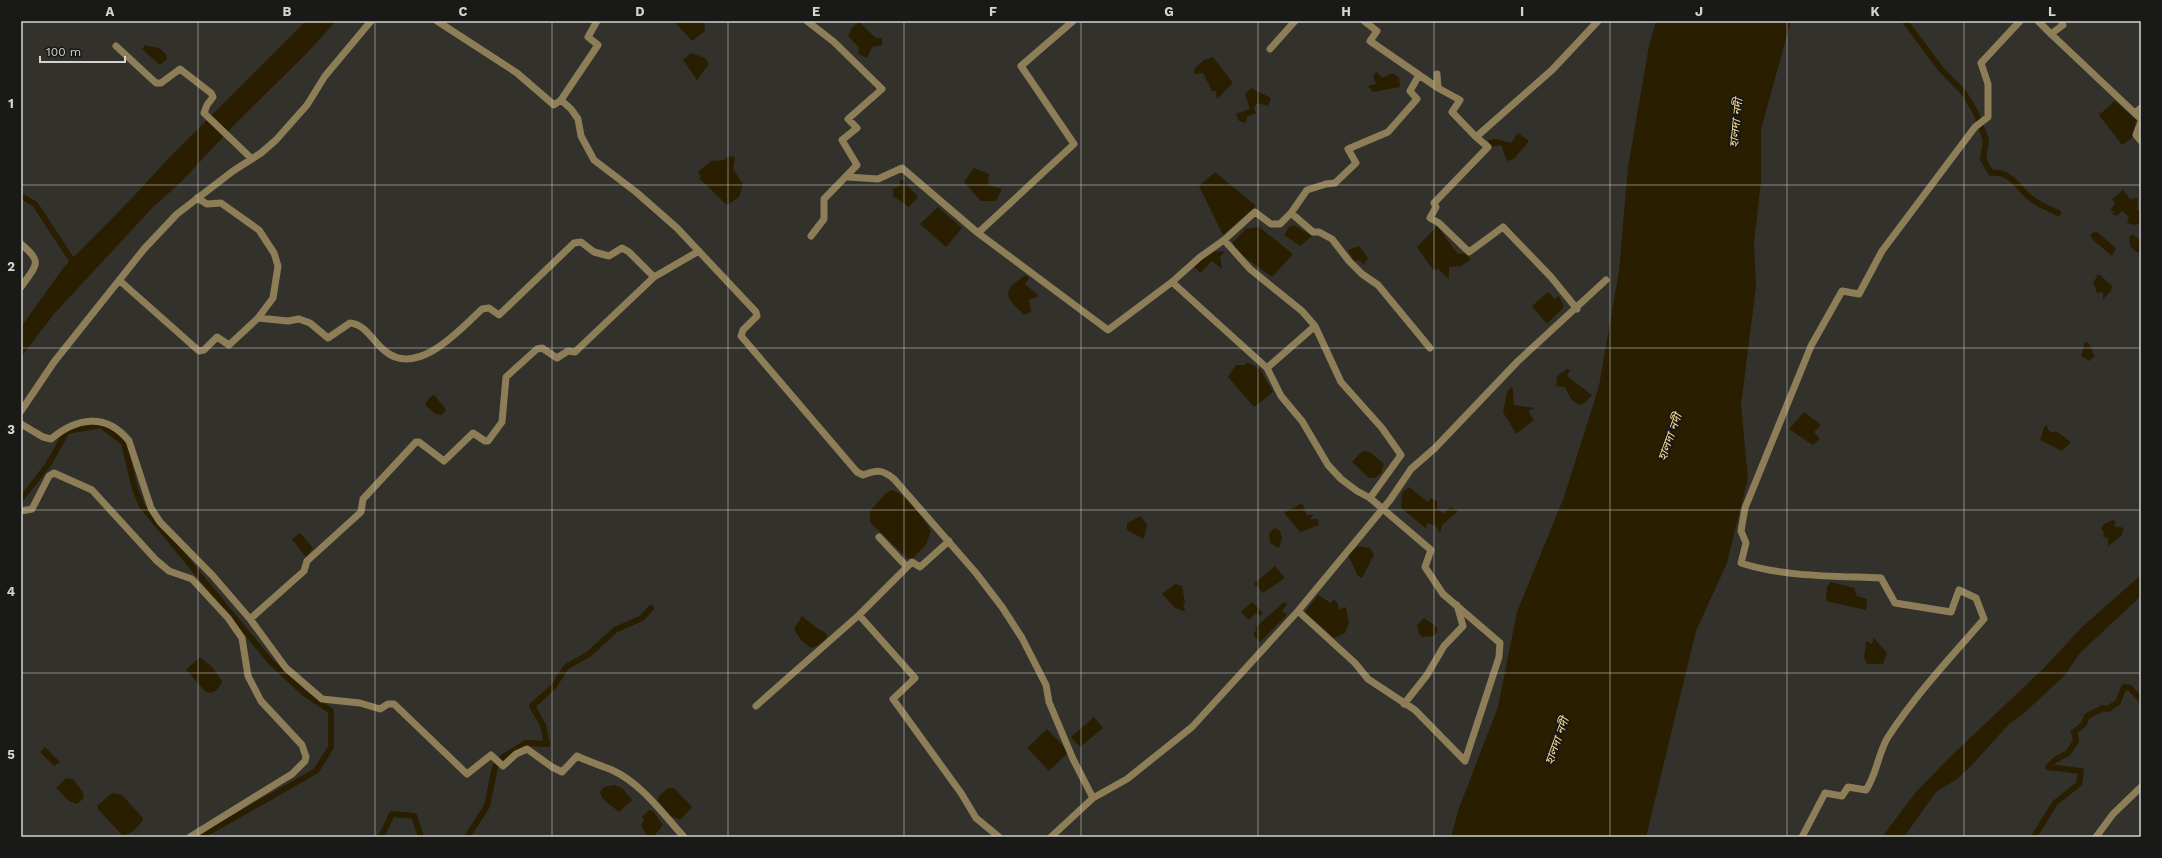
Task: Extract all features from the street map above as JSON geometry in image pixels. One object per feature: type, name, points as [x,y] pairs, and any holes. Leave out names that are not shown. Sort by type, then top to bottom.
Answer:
[{"type":"street","points":[[21,411],[54,362],[119,280],[167,224],[197,198],[276,140],[301,111],[325,76],[371,21]]},
{"type":"street","points":[[437,21],[517,73],[550,102],[557,104],[598,45],[588,37],[597,21]]},
{"type":"street","points":[[807,21],[834,42],[882,89],[848,119],[857,128],[842,140],[857,165],[848,177],[824,199],[824,219],[811,236]]},
{"type":"street","points":[[978,233],[1074,144],[1021,66],[1073,21]]},
{"type":"street","points":[[1270,49],[1295,21]]},
{"type":"street","points":[[1364,21],[1377,31],[1370,40],[1438,88],[1460,100],[1452,112],[1488,147],[1434,203],[1436,207],[1430,218],[1439,223],[1469,252],[1503,227],[1551,277],[1577,309]]},
{"type":"street","points":[[1476,137],[1552,70],[1598,21]]},
{"type":"street","points":[[1802,837],[1825,793],[1842,796],[1848,787],[1866,790],[1871,783],[1887,738],[1929,681],[1984,618],[1976,598],[1959,590],[1951,612],[1895,603],[1881,578],[1809,574],[1760,569],[1741,563],[1746,543],[1741,531],[1745,508],[1811,346],[1842,291],[1859,294],[1882,251],[1975,127],[1988,118],[1988,84],[1981,63],[1982,60],[2020,21]]},
{"type":"street","points":[[2038,21],[2141,119]]},
{"type":"street","points":[[2051,34],[2063,25],[2061,21]]},
{"type":"street","points":[[116,46],[159,84],[178,70],[183,70],[212,95],[204,113],[252,159]]},
{"type":"street","points":[[1437,74],[1438,88]]},
{"type":"street","points":[[848,177],[878,179],[902,168],[978,233],[1108,330],[1172,282],[1200,257],[1224,240],[1255,212],[1271,224],[1280,224],[1291,213],[1307,190],[1326,184],[1335,183],[1356,163],[1348,149],[1388,132],[1417,99],[1410,91],[1420,75]]},
{"type":"street","points":[[561,100],[571,109],[578,119],[581,136],[594,160],[656,209],[699,251],[756,312],[757,316],[743,330],[741,336],[813,423],[857,472],[863,475],[878,470],[885,471],[894,479],[949,541],[1002,606],[1022,638],[1046,684],[1049,702],[1073,759],[1093,798]]},
{"type":"street","points":[[2135,113],[2141,108]]},
{"type":"street","points":[[2141,122],[2136,135],[2141,141]]},
{"type":"street","points":[[119,280],[199,350],[204,350],[217,337],[229,345],[258,318],[273,298],[278,266],[274,253],[260,230],[253,224],[221,203],[207,204],[197,198]]},
{"type":"street","points":[[1291,213],[1313,232],[1319,232],[1332,239],[1358,270],[1378,285],[1430,348]]},
{"type":"street","points":[[1224,240],[1250,270],[1302,311],[1315,326],[1341,382],[1382,428],[1401,455],[1370,498]]},
{"type":"street","points":[[258,318],[288,321],[299,320],[310,323],[328,338],[350,323],[359,324],[385,351],[397,358],[415,357],[431,352],[444,345],[482,308],[489,308],[499,315],[574,243],[581,242],[594,252],[609,256],[622,248],[629,252],[654,277]]},
{"type":"street","points":[[21,244],[35,256],[36,260],[32,271],[21,287]]},
{"type":"street","points":[[250,619],[304,571],[307,562],[361,512],[363,499],[416,442],[419,442],[444,460],[473,433],[485,441],[488,441],[502,422],[506,377],[539,347],[557,358],[568,351],[575,352],[654,277],[699,251]]},
{"type":"street","points":[[1051,837],[1093,798],[1127,779],[1192,727],[1298,611],[1382,509],[1411,469],[1435,448],[1518,361],[1577,309],[1606,280]]},
{"type":"street","points":[[1172,282],[1267,368],[1281,396],[1302,421],[1328,465],[1341,479],[1357,491],[1370,498],[1431,550],[1425,567],[1443,594],[1500,643],[1499,657],[1465,761],[1416,710],[1404,704],[1368,679],[1355,664],[1298,611]]},
{"type":"street","points":[[1267,368],[1315,326]]},
{"type":"street","points":[[21,424],[43,437],[51,439],[63,429],[88,420],[109,424],[122,432],[128,441],[151,508],[160,522],[213,576],[250,619],[286,668],[306,684],[317,697],[322,699],[360,703],[380,709],[388,704],[394,704],[467,774],[491,755],[503,766],[516,754],[527,750],[562,772],[577,756],[594,765],[612,770],[632,782],[684,837]]},
{"type":"street","points":[[21,511],[32,509],[49,476],[54,473],[92,490],[156,560],[169,571],[192,579],[228,618],[242,638],[248,676],[261,701],[302,745],[306,757],[305,761],[292,774],[190,837]]},
{"type":"street","points":[[879,537],[907,567]]},
{"type":"street","points":[[756,706],[859,615],[912,562],[920,567],[949,541]]},
{"type":"street","points":[[1404,704],[1427,675],[1444,646],[1463,626],[1456,605]]},
{"type":"street","points":[[859,615],[915,678],[893,699],[962,793],[976,818],[999,837]]},
{"type":"street","points":[[2096,837],[2113,814],[2141,787]]},
{"type":"water","points":[[306,21],[336,21],[306,54],[236,123],[181,182],[153,207],[54,314],[21,357],[21,327],[64,267],[134,196],[166,161]]},
{"type":"water","points":[[674,21],[704,21],[705,31],[692,41]]},
{"type":"water","name":"হালদা নদী","points":[[1656,21],[1791,21],[1761,129],[1761,182],[1754,243],[1756,287],[1741,405],[1748,478],[1727,563],[1696,631],[1646,837],[1451,837],[1459,808],[1498,707],[1517,612],[1564,497],[1599,386],[1619,271],[1628,167],[1649,46]]},
{"type":"water","points":[[859,22],[876,38],[882,38],[882,45],[872,47],[867,58],[858,54],[859,48],[848,36],[852,28]]},
{"type":"water","points":[[145,45],[159,48],[166,54],[167,59],[160,65],[142,49]]},
{"type":"water","points":[[691,53],[705,58],[709,64],[697,80],[683,60]]},
{"type":"water","points":[[1213,57],[1233,83],[1217,99],[1216,91],[1212,91],[1203,73],[1194,74],[1195,68],[1204,60]]},
{"type":"water","points":[[1377,72],[1382,78],[1393,73],[1399,78],[1400,87],[1373,92],[1368,86],[1376,84],[1373,75]]},
{"type":"water","points":[[1251,88],[1271,98],[1268,106],[1257,103],[1254,108],[1256,113],[1247,117],[1246,123],[1239,121],[1236,114],[1250,109],[1245,94]]},
{"type":"water","points":[[2115,101],[2136,120],[2132,138],[2122,145],[2099,115]]},
{"type":"water","points":[[1518,133],[1529,141],[1514,159],[1507,161],[1501,145],[1491,147],[1488,140],[1496,139],[1511,143]]},
{"type":"water","points":[[729,156],[735,157],[733,169],[743,184],[739,197],[727,205],[699,178],[701,177],[698,172],[711,161],[724,160]]},
{"type":"water","points":[[974,168],[989,174],[988,185],[1002,189],[996,201],[981,201],[964,182]]},
{"type":"water","points":[[1215,172],[1256,206],[1223,235],[1199,186]]},
{"type":"water","points":[[900,180],[903,180],[918,197],[909,207],[893,196],[893,189],[900,186]]},
{"type":"water","points":[[2123,190],[2130,199],[2138,198],[2137,210],[2141,211],[2141,222],[2136,225],[2127,223],[2129,217],[2122,211],[2117,216],[2112,214],[2115,212],[2110,210],[2115,204],[2112,199]]},
{"type":"water","points":[[938,207],[962,228],[946,247],[920,224]]},
{"type":"water","points":[[1294,225],[1312,236],[1300,246],[1284,235],[1289,227]]},
{"type":"water","points":[[1437,226],[1458,254],[1467,253],[1470,260],[1461,266],[1449,267],[1449,279],[1438,269],[1433,270],[1417,247]]},
{"type":"water","points":[[1259,227],[1293,254],[1272,277],[1236,251],[1233,242],[1246,229]]},
{"type":"water","points":[[2096,231],[2116,248],[2112,256],[2093,240],[2090,235]]},
{"type":"water","points":[[2132,234],[2141,241],[2141,253],[2135,251],[2131,246],[2129,238]]},
{"type":"water","points":[[1359,246],[1368,258],[1364,265],[1359,260],[1354,261],[1348,250]]},
{"type":"water","points":[[1225,251],[1220,257],[1222,269],[1212,261],[1200,273],[1194,266],[1210,252]]},
{"type":"water","points":[[1026,275],[1029,278],[1025,284],[1039,296],[1029,300],[1031,312],[1024,315],[1012,303],[1008,294],[1012,285]]},
{"type":"water","points":[[2096,275],[2100,275],[2112,286],[2111,291],[2103,299],[2103,292],[2097,293],[2093,282],[2097,277]]},
{"type":"water","points":[[1548,292],[1555,299],[1559,296],[1564,307],[1547,324],[1532,306]]},
{"type":"water","points":[[2085,342],[2088,342],[2095,356],[2089,361],[2081,356]]},
{"type":"water","points":[[1247,362],[1260,369],[1273,392],[1254,407],[1228,377],[1236,365],[1245,365]]},
{"type":"water","points":[[1567,369],[1570,370],[1567,376],[1592,395],[1585,403],[1579,405],[1571,399],[1565,387],[1556,386],[1557,376]]},
{"type":"water","points":[[1511,387],[1513,390],[1514,405],[1535,408],[1528,411],[1534,420],[1516,434],[1503,412],[1507,392]]},
{"type":"water","points":[[434,395],[446,409],[442,415],[436,414],[425,405],[429,398]]},
{"type":"water","points":[[1804,412],[1821,425],[1814,432],[1820,439],[1813,445],[1789,429]]},
{"type":"water","points":[[2045,425],[2047,426],[2048,430],[2053,433],[2056,431],[2071,442],[2062,451],[2040,440]]},
{"type":"water","points":[[1365,451],[1370,452],[1384,464],[1381,473],[1375,478],[1369,478],[1352,462],[1360,453]]},
{"type":"water","points":[[1409,487],[1428,502],[1431,498],[1437,501],[1437,509],[1444,514],[1450,507],[1458,511],[1442,525],[1440,533],[1435,525],[1426,523],[1427,529],[1401,508],[1402,493]]},
{"type":"water","points":[[892,490],[903,496],[909,502],[931,531],[926,545],[912,559],[907,558],[870,522],[870,511],[885,494]]},
{"type":"water","points":[[1302,503],[1307,515],[1313,515],[1310,519],[1318,519],[1319,525],[1300,532],[1284,513]]},
{"type":"water","points":[[1141,516],[1147,525],[1144,539],[1127,530],[1127,523]]},
{"type":"water","points":[[2113,520],[2116,522],[2114,526],[2124,528],[2121,535],[2123,535],[2108,546],[2108,538],[2103,537],[2104,532],[2101,529],[2104,524]]},
{"type":"water","points":[[1275,528],[1280,531],[1282,538],[1279,548],[1270,543],[1269,533]]},
{"type":"water","points":[[300,533],[313,548],[307,556],[305,556],[292,539]]},
{"type":"water","points":[[1358,546],[1370,548],[1374,555],[1362,578],[1358,576],[1348,555]]},
{"type":"water","points":[[1275,566],[1285,578],[1263,593],[1254,584]]},
{"type":"water","points":[[2141,575],[2141,596],[2080,653],[2065,675],[2022,715],[2010,723],[1972,765],[1957,779],[1936,792],[1904,837],[1882,837],[1916,792],[1950,757],[2044,668],[2082,627]]},
{"type":"water","points":[[1831,582],[1854,588],[1857,596],[1867,599],[1866,610],[1826,601],[1827,587]]},
{"type":"water","points":[[1175,584],[1182,586],[1185,603],[1183,605],[1184,611],[1175,608],[1162,594]]},
{"type":"water","points":[[1318,595],[1331,603],[1334,599],[1338,604],[1339,610],[1346,607],[1349,623],[1345,633],[1334,638],[1305,612]]},
{"type":"water","points":[[1252,602],[1263,613],[1260,616],[1256,613],[1249,620],[1241,612]]},
{"type":"water","points":[[1284,602],[1287,604],[1282,611],[1287,615],[1260,642],[1254,636],[1254,632],[1257,631],[1255,628]]},
{"type":"water","points":[[802,616],[815,627],[826,633],[827,637],[824,641],[811,648],[801,640],[794,629]]},
{"type":"water","points":[[1424,618],[1437,627],[1437,632],[1434,636],[1423,637],[1419,634],[1417,625]]},
{"type":"water","points":[[1874,638],[1887,653],[1883,664],[1867,664],[1864,657],[1866,641],[1872,644]]},
{"type":"water","points":[[200,657],[213,668],[222,681],[220,686],[212,693],[206,692],[186,670]]},
{"type":"water","points":[[1094,717],[1103,728],[1080,747],[1071,737]]},
{"type":"water","points":[[1047,729],[1069,752],[1049,771],[1027,748]]},
{"type":"water","points":[[45,747],[60,762],[54,766],[40,752]]},
{"type":"water","points":[[66,778],[73,779],[82,791],[84,798],[77,804],[69,801],[56,788]]},
{"type":"water","points":[[614,785],[622,788],[632,800],[619,812],[602,798],[600,792],[604,787]]},
{"type":"water","points":[[668,788],[674,788],[692,807],[680,820],[671,816],[658,801],[658,797]]},
{"type":"water","points":[[112,793],[122,795],[143,820],[135,829],[125,835],[121,834],[97,806]]},
{"type":"water","points":[[649,810],[653,811],[663,825],[654,836],[648,837],[641,826],[644,819],[642,817]]},
{"type":"waterway","points":[[1905,21],[1940,68],[1964,93],[1976,113],[1986,140],[1983,159],[1991,173],[2005,175],[2033,200],[2058,213]]},
{"type":"waterway","points":[[21,196],[35,204],[75,265]]},
{"type":"waterway","points":[[21,499],[48,465],[67,431],[101,425],[124,443],[135,489],[142,506],[270,661],[304,693],[331,711],[331,747],[316,771],[200,837]]},
{"type":"waterway","points":[[467,837],[487,806],[495,767],[503,757],[526,743],[547,744],[543,725],[532,706],[554,686],[566,667],[589,654],[615,630],[642,618],[651,608]]},
{"type":"waterway","points":[[2034,837],[2055,803],[2079,784],[2081,771],[2048,767],[2055,760],[2068,753],[2076,741],[2074,732],[2084,724],[2087,716],[2103,708],[2108,709],[2118,702],[2124,687],[2130,688],[2141,700]]},
{"type":"waterway","points":[[381,837],[392,814],[414,816],[421,837]]}]
